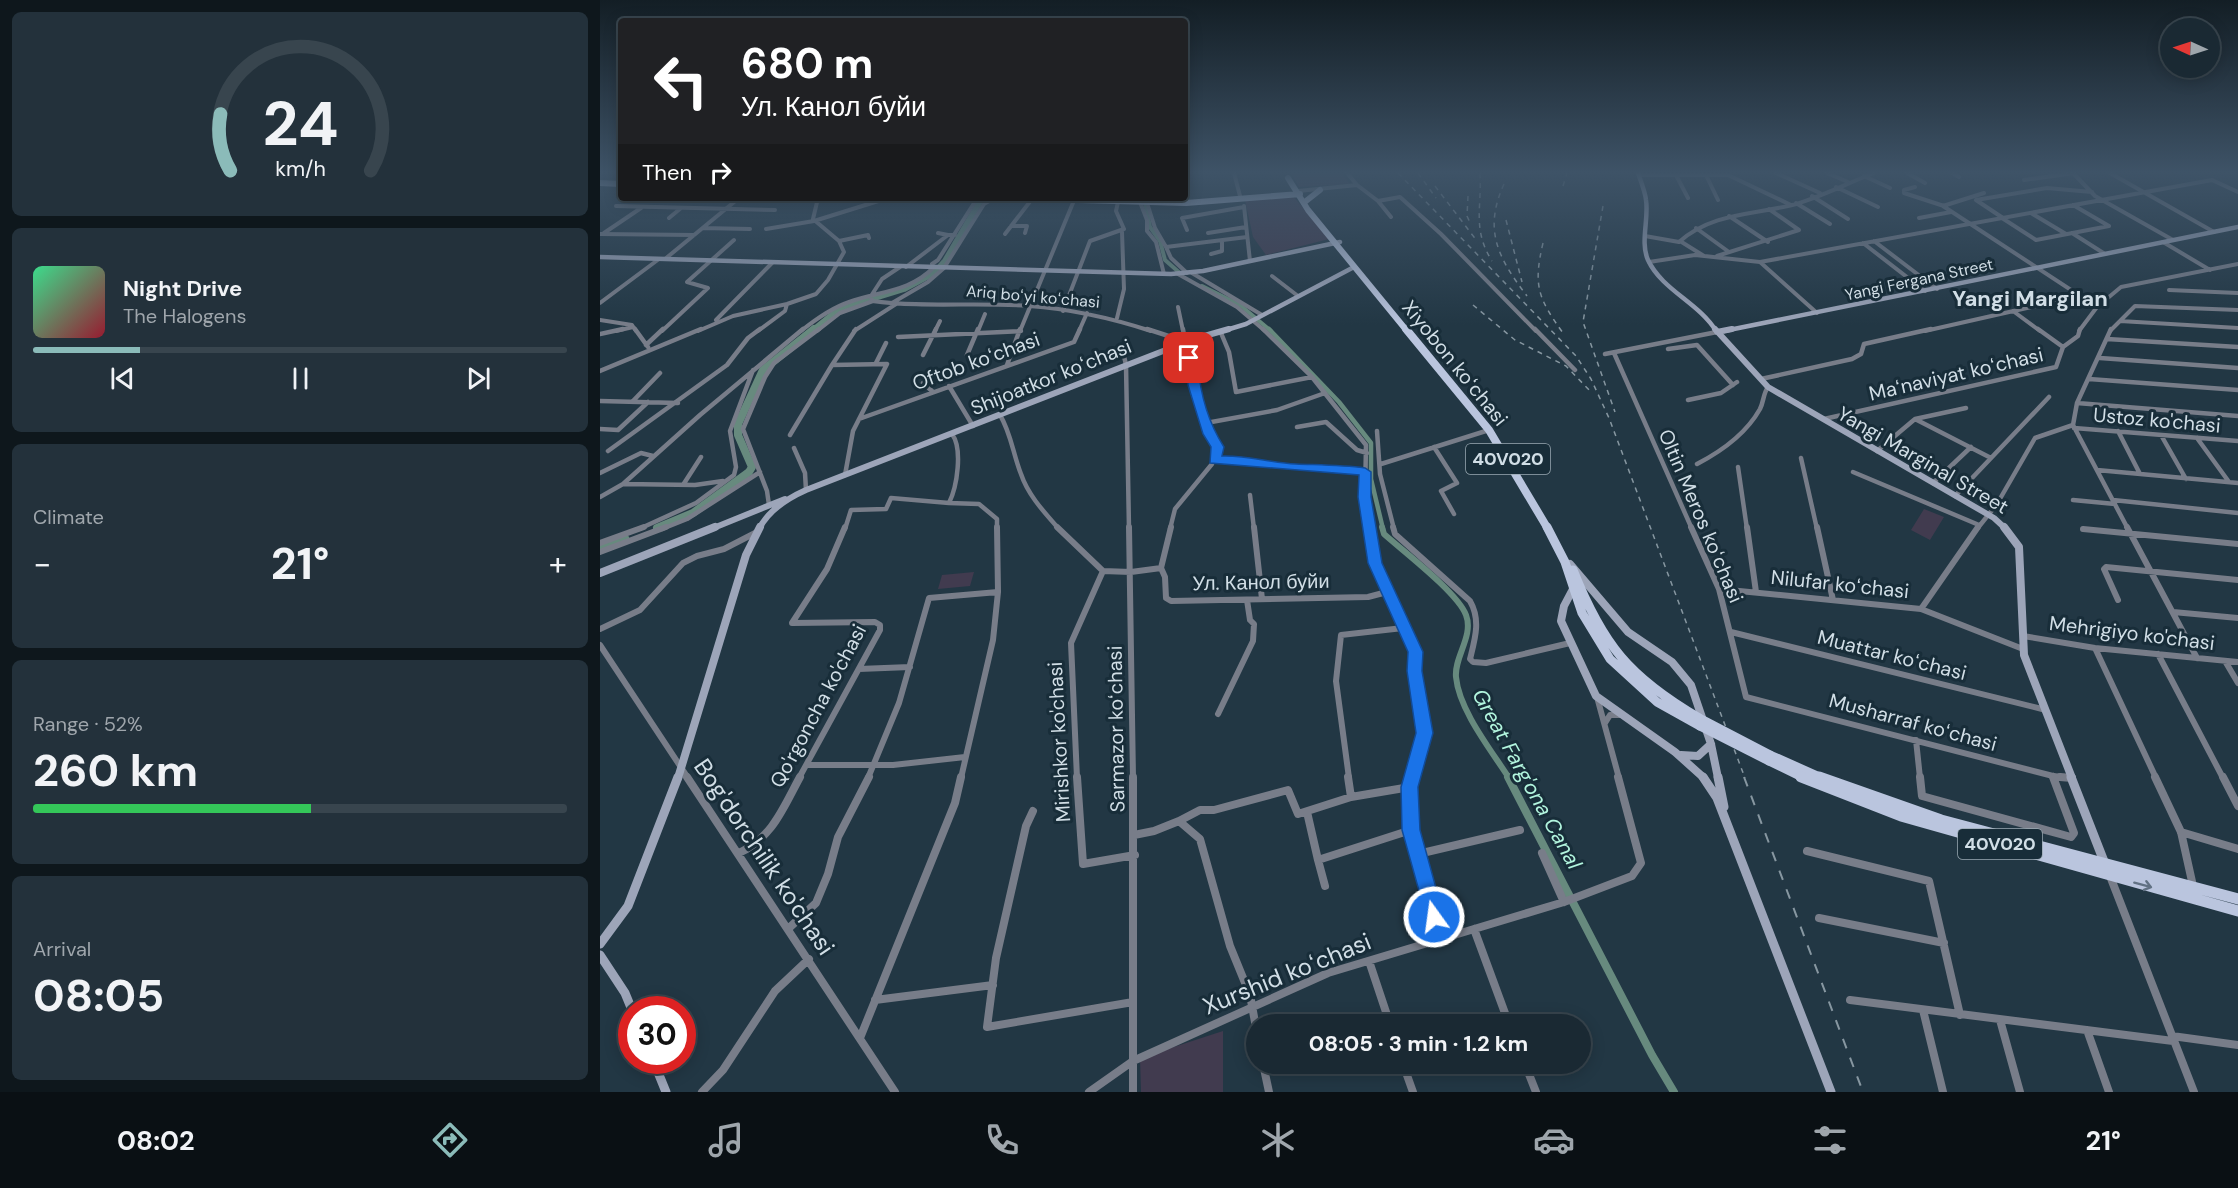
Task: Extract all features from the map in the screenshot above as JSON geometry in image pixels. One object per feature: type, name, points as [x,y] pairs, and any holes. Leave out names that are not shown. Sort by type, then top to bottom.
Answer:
[{"type":"main road","name":"Xiyobon koʻchasi","points":[[1324,224],[1354,267],[1493,428],[1525,477],[1570,564],[1585,602],[1607,645],[1635,676],[1699,722]]},
{"type":"main road","name":"Xiyobon koʻchasi","points":[[1324,224],[1456,385],[1489,430],[1543,519],[1565,562],[1582,613],[1599,644],[1623,673],[1657,702],[1699,722]]},
{"type":"main road","points":[[1645,224],[1649,262]]},
{"type":"main road","name":"Yangi Fergana Street","points":[[1718,332],[2238,227]]},
{"type":"main road","points":[[600,257],[837,266],[1178,274],[1338,242]]},
{"type":"main road","name":"Yangi Marginal Street","points":[[1649,262],[1670,287],[1708,318],[1768,387],[1987,513],[2010,532],[2019,547],[2024,649],[2110,876]]},
{"type":"main road","name":"Shijoatkor koʻchasi","points":[[763,520],[793,496],[806,490],[1126,365],[1177,342],[1187,342],[1221,333],[1253,321],[1354,267]]},
{"type":"main road","points":[[600,573],[793,496]]},
{"type":"main road","points":[[600,944],[628,906],[681,769],[746,555],[769,505]]},
{"type":"main road","points":[[1570,564],[1600,596],[1628,632],[1672,662],[1684,676],[1699,704],[1711,744],[1727,821]]},
{"type":"main road","points":[[1573,589],[1561,615],[1570,643],[1596,696],[1675,752],[1703,776],[1727,821],[1831,1092]]},
{"type":"main road","points":[[1585,602],[1590,594],[1600,596]]},
{"type":"main road","points":[[1561,615],[1568,609],[1582,613]]},
{"type":"main road","name":"40V020","points":[[1699,722],[1807,780],[1902,816],[2238,911]]},
{"type":"main road","points":[[1675,752],[1697,757],[1706,752],[1711,744]]},
{"type":"main road","name":"40V020","points":[[1769,758],[1837,786],[1900,808],[2238,899]]},
{"type":"main road","points":[[600,955],[626,996]]},
{"type":"main road","points":[[659,1074],[666,1092]]},
{"type":"street","points":[[601,234],[616,224]]},
{"type":"street","points":[[600,303],[708,224]]},
{"type":"street","points":[[766,229],[796,224]]},
{"type":"street","points":[[600,371],[713,323],[750,310],[787,304],[818,293],[844,252],[839,241],[818,224]]},
{"type":"street","points":[[769,505],[760,472],[743,429],[770,368],[840,313],[911,285],[934,267],[932,264],[938,260],[962,224]]},
{"type":"street","points":[[790,435],[854,331],[928,282],[944,268],[972,224]]},
{"type":"street","points":[[1005,234],[1011,224]]},
{"type":"street","points":[[1020,224],[1028,226],[1025,233]]},
{"type":"street","points":[[1007,365],[1035,289],[1065,224]]},
{"type":"street","points":[[1117,318],[1120,313],[1124,282],[1122,273],[1123,224]]},
{"type":"street","points":[[1147,224],[1146,228],[1156,242],[1164,274]]},
{"type":"street","points":[[1154,224],[1171,258],[1190,273],[1262,315]]},
{"type":"street","points":[[1184,224],[1187,230]]},
{"type":"street","points":[[1246,224],[1250,261]]},
{"type":"street","points":[[1432,224],[1575,370]]},
{"type":"street","points":[[1645,236],[1673,243],[1680,241],[1695,228],[1706,224]]},
{"type":"street","points":[[1741,224],[1768,242]]},
{"type":"street","points":[[1715,257],[1768,242],[1799,229],[1791,224]]},
{"type":"street","points":[[1649,262],[1704,256],[1742,262],[1760,262],[1969,224],[2097,307]]},
{"type":"street","points":[[2011,224],[2036,240],[2109,226],[2106,224]]},
{"type":"street","points":[[2049,224],[2066,234]]},
{"type":"street","points":[[2144,224],[2173,240]]},
{"type":"street","points":[[2199,224],[2214,232]]},
{"type":"street","points":[[1208,233],[1246,227]]},
{"type":"street","points":[[703,228],[750,229]]},
{"type":"street","points":[[1695,228],[1729,252]]},
{"type":"street","points":[[1063,311],[1090,241],[1122,232]]},
{"type":"street","points":[[938,233],[955,236]]},
{"type":"street","points":[[2072,233],[2105,254]]},
{"type":"street","points":[[601,234],[694,235]]},
{"type":"street","points":[[839,241],[868,235],[869,238]]},
{"type":"street","points":[[872,299],[882,279],[948,235]]},
{"type":"street","points":[[1166,247],[1247,237]]},
{"type":"street","points":[[646,345],[708,288],[687,282],[734,240]]},
{"type":"street","points":[[1211,254],[1222,251],[1222,241]]},
{"type":"street","points":[[1680,241],[1704,256]]},
{"type":"street","points":[[1874,241],[1937,289]]},
{"type":"street","points":[[2163,242],[2210,270]]},
{"type":"street","points":[[1863,243],[1925,291]]},
{"type":"street","points":[[1760,262],[1818,313]]},
{"type":"street","points":[[713,323],[772,263]]},
{"type":"street","name":"Maʻnaviyat koʻchasi","points":[[1822,420],[2056,367],[2063,347],[2078,336],[2079,330],[2097,307],[2121,287],[2238,264]]},
{"type":"street","points":[[1178,274],[1237,307],[1283,346],[1312,377],[1364,442],[1367,453],[1365,497],[1375,563],[1415,652],[1414,671],[1425,733],[1410,787],[1411,830],[1440,938]]},
{"type":"street","points":[[1272,276],[1298,296]]},
{"type":"street","points":[[2169,290],[2238,293]]},
{"type":"street","points":[[1761,379],[1852,359],[1861,354],[1864,344],[2080,296]]},
{"type":"street","points":[[600,497],[623,484],[754,369],[827,312],[855,299],[872,299]]},
{"type":"street","name":"Ariq boʻyi koʻchasi","points":[[872,299],[894,304],[1029,306],[1087,313],[1117,318],[1177,342]]},
{"type":"street","points":[[608,451],[678,403],[727,365],[748,338],[783,312],[787,304]]},
{"type":"street","points":[[2197,658],[2074,427],[2077,403],[2100,358],[2110,330],[2140,304],[2238,310]]},
{"type":"street","points":[[1000,415],[1009,428],[1023,480],[1051,519],[1103,571],[1131,572],[1161,568],[1175,509],[1215,460],[1217,447],[1206,423],[1194,385],[1193,364],[1177,342],[1184,335],[1178,307]]},
{"type":"street","points":[[2013,311],[2063,347]]},
{"type":"street","name":"Oftob koʻchasi","points":[[859,419],[1074,342],[1087,313]]},
{"type":"street","points":[[967,356],[985,314]]},
{"type":"street","points":[[600,320],[622,321],[633,327],[652,350]]},
{"type":"street","points":[[923,355],[940,321]]},
{"type":"street","points":[[2119,321],[2238,328]]},
{"type":"street","points":[[600,334],[633,327]]},
{"type":"street","points":[[898,337],[1021,331]]},
{"type":"street","name":"Yangi Fergana Street","points":[[1605,354],[1718,332]]},
{"type":"street","points":[[1221,333],[1229,352],[1236,392],[1312,377]]},
{"type":"street","points":[[2107,339],[2238,347]]},
{"type":"street","points":[[876,363],[886,343]]},
{"type":"street","points":[[1668,349],[1695,344],[1735,383],[1710,397],[1688,400]]},
{"type":"street","name":"Sarmazor koʻchasi","points":[[1122,347],[1126,365],[1131,572],[1135,855],[1133,1092]]},
{"type":"street","name":"Oltin Meros koʻchasi","points":[[1614,353],[1719,589],[1746,697]]},
{"type":"street","points":[[2100,358],[2238,368]]},
{"type":"street","points":[[832,365],[887,364],[853,431],[845,475]]},
{"type":"street","points":[[600,543],[696,503],[736,472],[730,431],[754,369]]},
{"type":"street","points":[[632,402],[660,373]]},
{"type":"street","points":[[2089,378],[2238,390]]},
{"type":"street","points":[[923,383],[933,392]]},
{"type":"street","points":[[949,386],[973,426]]},
{"type":"street","points":[[1697,464],[1714,456],[1730,443],[1756,415],[1768,387]]},
{"type":"street","points":[[1206,423],[1277,410],[1325,393]]},
{"type":"street","points":[[1955,495],[2049,397]]},
{"type":"street","points":[[600,401],[678,403]]},
{"type":"street","points":[[600,429],[618,430],[648,402]]},
{"type":"street","points":[[2077,403],[2238,416]]},
{"type":"street","points":[[1877,451],[1915,419],[1966,408]]},
{"type":"street","points":[[1915,419],[1991,458]]},
{"type":"street","points":[[1297,427],[1326,422],[1357,450],[1367,453]]},
{"type":"street","name":"Nilufar koʻchasi","points":[[1921,609],[1978,525],[1997,504],[2035,438],[2074,427]]},
{"type":"street","name":"Ustoz ko'chasi","points":[[2074,427],[2236,441]]},
{"type":"street","points":[[1381,464],[1489,430]]},
{"type":"street","points":[[1377,431],[1380,474],[1395,534],[1470,601],[1474,610],[1477,632],[1470,659],[1473,662],[1486,663],[1570,643]]},
{"type":"street","points":[[2118,431],[2140,474]]},
{"type":"street","points":[[950,502],[956,491],[957,441],[952,434]]},
{"type":"street","points":[[2161,435],[2187,478]]},
{"type":"street","points":[[2197,438],[2229,482]]},
{"type":"street","points":[[2236,441],[2238,447]]},
{"type":"street","points":[[1434,447],[1456,483],[1455,486],[1441,491],[1454,514]]},
{"type":"street","points":[[1933,483],[1971,447]]},
{"type":"street","points":[[794,448],[805,473],[806,490]]},
{"type":"street","points":[[600,473],[641,453],[653,456]]},
{"type":"street","points":[[682,485],[701,457]]},
{"type":"street","points":[[1801,458],[1833,600]]},
{"type":"street","points":[[1215,460],[1240,460],[1295,468],[1319,467],[1365,472]]},
{"type":"street","points":[[1738,467],[1756,592]]},
{"type":"street","points":[[2097,470],[2238,483]]},
{"type":"street","points":[[600,552],[687,519],[760,472]]},
{"type":"street","points":[[1853,472],[1978,525]]},
{"type":"street","points":[[623,484],[682,485],[726,481]]},
{"type":"street","points":[[1250,495],[1262,599]]},
{"type":"street","name":"Qo'rgoncha ko'chasi","points":[[739,853],[758,844],[777,819],[880,630],[880,625],[864,621],[792,623],[829,570],[841,544],[851,510],[886,509],[891,498],[979,504],[997,519],[998,592],[993,640],[955,803],[860,1038]]},
{"type":"street","points":[[2073,500],[2238,513]]},
{"type":"street","points":[[2083,529],[2238,544]]},
{"type":"street","points":[[600,629],[640,610],[683,563],[697,556],[724,549],[757,532]]},
{"type":"street","name":"Ул. Канол буйи","points":[[1161,568],[1165,577],[1164,591],[1169,600],[1368,597],[1388,592]]},
{"type":"street","points":[[2118,600],[2104,569],[2238,580]]},
{"type":"street","name":"Mirishkor ko'chasi","points":[[1103,571],[1071,642],[1071,707],[1083,864],[1135,855]]},
{"type":"street","name":"Nilufar koʻchasi","points":[[1719,589],[1921,609],[2024,649]]},
{"type":"street","points":[[789,928],[816,903],[828,874],[838,837],[874,766],[910,667],[929,598],[998,592]]},
{"type":"street","points":[[1218,714],[1253,640],[1254,624],[1250,618],[1247,600]]},
{"type":"street","points":[[2173,612],[2238,618]]},
{"type":"street","points":[[1351,797],[1336,681],[1341,635],[1403,628]]},
{"type":"street","name":"Muattar koʻchasi","points":[[1731,632],[2046,710]]},
{"type":"street","name":"Mehrigiyo ko'chasi","points":[[2023,636],[2095,648],[2238,662]]},
{"type":"street","name":"Bog'dorchilik ko'chasi","points":[[600,645],[809,958],[895,1092]]},
{"type":"street","points":[[2095,648],[2181,832],[2193,886]]},
{"type":"street","points":[[2158,654],[2238,806]]},
{"type":"street","points":[[2225,661],[2238,683]]},
{"type":"street","points":[[859,669],[910,667]]},
{"type":"street","name":"Xurshid koʻchasi","points":[[1089,1092],[1132,1061],[1328,973],[1564,902],[1632,876],[1641,863],[1596,696]]},
{"type":"street","name":"Musharraf koʻchasi","points":[[1746,697],[2053,776],[2072,778]]},
{"type":"street","points":[[1605,723],[1610,715],[1624,715]]},
{"type":"street","points":[[1916,740],[1922,796],[2072,837],[2074,833],[2072,823],[2053,776]]},
{"type":"street","points":[[807,765],[874,766],[965,757]]},
{"type":"street","points":[[1134,836],[1179,821],[1188,814],[1208,808],[1214,810],[1287,790],[1296,813],[1306,812],[1351,797],[1410,787]]},
{"type":"street","points":[[1033,811],[1026,826],[993,985],[987,1027],[1133,1002]]},
{"type":"street","points":[[1306,812],[1324,886]]},
{"type":"street","points":[[1179,821],[1200,839],[1230,946],[1243,976],[1253,1014]]},
{"type":"street","points":[[1318,860],[1411,830]]},
{"type":"street","points":[[1418,854],[1520,830]]},
{"type":"street","points":[[2181,832],[2238,849]]},
{"type":"street","points":[[1807,851],[1929,881],[1960,1015]]},
{"type":"street","points":[[1542,853],[1564,902]]},
{"type":"street","points":[[2110,876],[2194,1092]]},
{"type":"street","points":[[1819,918],[1944,943]]},
{"type":"street","points":[[1474,929],[1505,1014]]},
{"type":"street","points":[[702,1092],[723,1070],[775,991],[809,958]]},
{"type":"street","points":[[1369,961],[1387,1014]]},
{"type":"street","points":[[875,1000],[993,985]]},
{"type":"street","points":[[1850,1000],[2000,1020],[2238,1045]]},
{"type":"street","points":[[1923,1010],[1943,1092]]},
{"type":"street","points":[[2000,1020],[2020,1092]]},
{"type":"street","points":[[2087,1030],[2109,1092]]},
{"type":"street","points":[[1265,1074],[1269,1092]]},
{"type":"street","points":[[1407,1074],[1413,1092]]},
{"type":"street","points":[[1529,1074],[1536,1092]]},
{"type":"shaded area","points":[[1250,224],[1316,224],[1329,239],[1266,255],[1253,237]]},
{"type":"shaded area","points":[[1924,509],[1944,517],[1930,540],[1911,530]]},
{"type":"shaded area","points":[[974,572],[970,586],[938,589],[942,575]]},
{"type":"shaded area","points":[[1223,1031],[1223,1092],[1141,1092],[1140,1058]]},
{"type":"waterway","points":[[812,331],[839,309],[904,289],[934,273],[945,261],[967,224]]},
{"type":"waterway","name":"Great Farg'ona Canal","points":[[1149,224],[1160,241],[1165,260],[1181,274]]},
{"type":"waterway","name":"Great Farg'ona Canal","points":[[1202,286],[1240,305],[1271,331]]},
{"type":"waterway","points":[[657,528],[693,513],[749,472],[752,467],[738,435],[738,424],[763,370],[814,329]]},
{"type":"waterway","name":"Great Farg'ona Canal","points":[[1271,331],[1339,402],[1371,443],[1371,479],[1383,529]]},
{"type":"waterway","name":"Great Farg'ona Canal","points":[[1382,527],[1384,534],[1452,595],[1466,615],[1468,631],[1456,669],[1458,690],[1469,716],[1509,778]]},
{"type":"waterway","points":[[600,549],[625,539]]},
{"type":"waterway","name":"Great Farg'ona Canal","points":[[1508,777],[1652,1055],[1674,1092]]},
{"type":"railway","points":[[1448,224],[1576,356],[1591,379],[1609,418],[1745,778]]},
{"type":"railway","points":[[1464,224],[1477,241]]},
{"type":"railway","points":[[1480,224],[1482,239],[1492,261]]},
{"type":"railway","points":[[1494,224],[1501,256],[1527,296]]},
{"type":"railway","points":[[1507,224],[1522,282]]},
{"type":"railway","points":[[1600,224],[1583,322],[1615,412]]},
{"type":"railway","points":[[1543,243],[1538,270],[1540,291],[1548,310],[1563,333]]},
{"type":"railway","points":[[1473,305],[1515,340],[1566,366],[1591,392]]},
{"type":"railway","points":[[1744,777],[1863,1092]]},
{"type":"district","name":"Yangi Margilan","points":[[2030,298]]},
{"type":"route","points":[[1189,358],[1193,364],[1194,385],[1209,434],[1217,447],[1215,460],[1240,460],[1295,468],[1319,467],[1365,472],[1364,488],[1375,563],[1415,652],[1414,671],[1425,733],[1410,787],[1411,830],[1434,917]]}]
